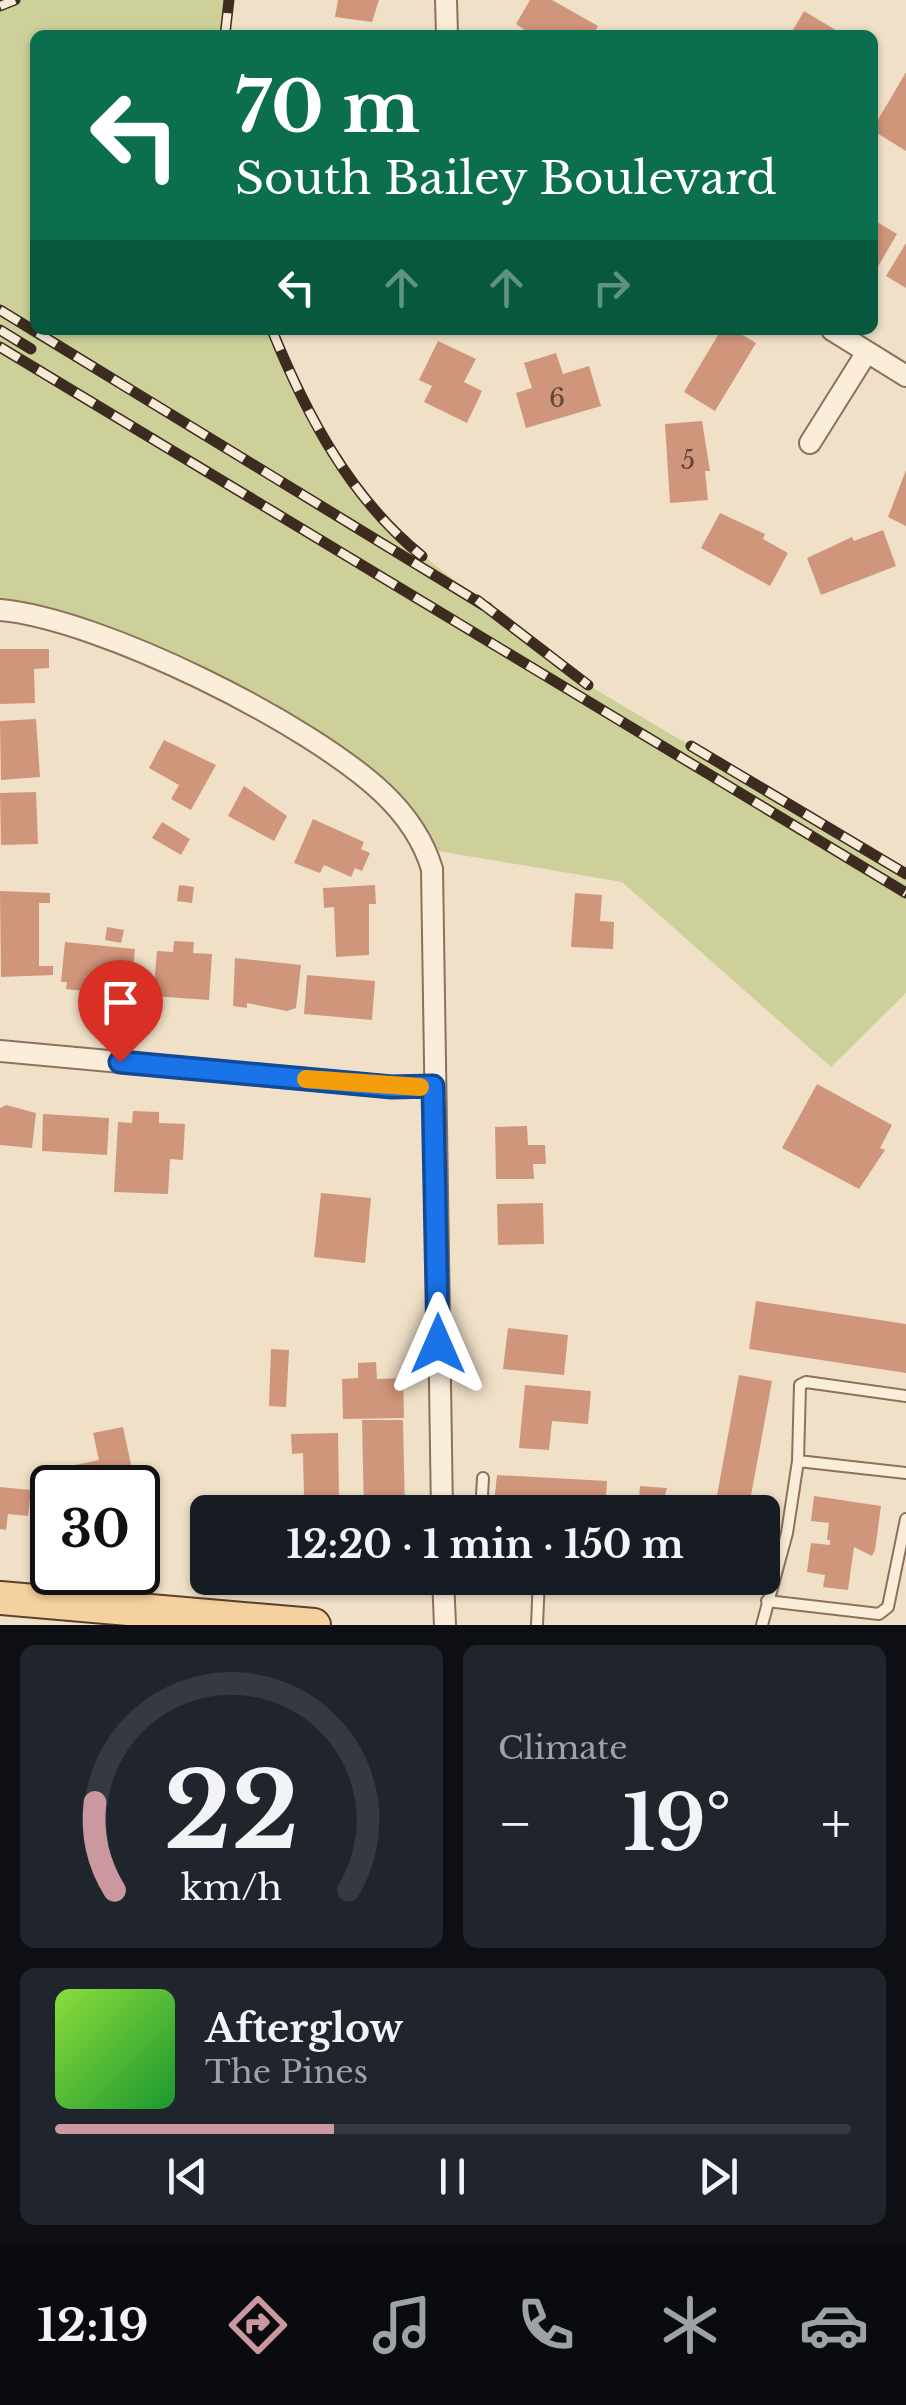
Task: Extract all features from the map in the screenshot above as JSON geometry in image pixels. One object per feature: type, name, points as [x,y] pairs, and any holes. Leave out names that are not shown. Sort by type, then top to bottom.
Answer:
[{"type":"main road","points":[[0,1598],[314,1625]]},
{"type":"street","points":[[446,0],[447,30]]},
{"type":"street","points":[[840,335],[906,376]]},
{"type":"street","points":[[810,444],[868,352]]},
{"type":"street","points":[[0,610],[83,626],[198,680],[314,744],[380,790],[406,816],[426,849],[432,869],[442,1495]]},
{"type":"street","points":[[0,1051],[392,1087],[433,1086]]},
{"type":"street","points":[[444,1595],[446,1625]]},
{"type":"lane","points":[[762,1625],[787,1533],[798,1461],[800,1385],[806,1382],[906,1396]]},
{"type":"lane","points":[[798,1461],[906,1473]]},
{"type":"lane","points":[[482,1495],[484,1478]]},
{"type":"lane","points":[[767,1601],[879,1614],[888,1607],[906,1519]]},
{"type":"lane","points":[[537,1625],[538,1595]]},
{"type":"green space","points":[[9,0],[229,0],[226,30],[30,30],[30,335],[275,335],[334,456],[408,544],[588,685],[906,874],[906,993],[831,1067],[622,882],[426,849],[406,817],[314,744],[131,647],[0,610],[0,4]]},
{"type":"building","points":[[338,0],[379,0],[372,22],[335,17]]},
{"type":"building","points":[[530,0],[552,0],[598,26],[596,30],[525,30],[516,24]]},
{"type":"building","points":[[804,11],[836,30],[793,30]]},
{"type":"building","points":[[906,72],[906,151],[878,134],[878,120]]},
{"type":"building","points":[[878,223],[897,234],[878,267]]},
{"type":"building","points":[[906,243],[906,288],[886,276]]},
{"type":"building","points":[[718,335],[742,335],[756,343],[715,411],[684,392]]},
{"type":"building","points":[[438,341],[476,359],[464,382],[482,391],[467,423],[424,402],[432,386],[419,380]]},
{"type":"building","points":[[556,353],[563,374],[589,366],[601,406],[526,428],[516,393],[532,388],[524,363]]},
{"type":"building","points":[[702,421],[710,471],[705,471],[708,500],[670,503],[665,424]]},
{"type":"building","points":[[906,470],[906,526],[888,517]]},
{"type":"building","points":[[720,513],[765,534],[763,539],[788,553],[770,586],[701,548]]},
{"type":"building","points":[[883,530],[896,566],[821,595],[807,558],[852,537],[854,541]]},
{"type":"building","points":[[0,649],[49,649],[49,668],[34,669],[35,703],[0,704]]},
{"type":"building","points":[[36,719],[40,777],[1,780],[0,721]]},
{"type":"building","points":[[164,740],[216,765],[191,810],[171,799],[179,785],[149,768]]},
{"type":"building","points":[[244,786],[287,816],[274,841],[228,816]]},
{"type":"building","points":[[36,792],[38,844],[1,845],[0,793]]},
{"type":"building","points":[[313,819],[364,842],[361,849],[370,853],[362,871],[355,868],[351,877],[324,865],[320,873],[294,863]]},
{"type":"building","points":[[162,822],[190,839],[181,855],[152,838]]},
{"type":"building","points":[[179,885],[194,887],[192,903],[177,901]]},
{"type":"building","points":[[375,885],[376,904],[369,904],[369,955],[336,957],[334,907],[324,908],[323,888]]},
{"type":"building","points":[[0,891],[50,893],[50,903],[39,903],[39,966],[53,966],[53,975],[1,977]]},
{"type":"building","points":[[575,893],[602,895],[600,921],[614,922],[613,949],[571,947]]},
{"type":"building","points":[[107,927],[124,930],[121,943],[105,940]]},
{"type":"building","points":[[174,941],[194,942],[193,953],[212,954],[209,1000],[153,996],[157,951],[173,952]]},
{"type":"building","points":[[65,942],[135,949],[131,990],[125,989],[124,995],[105,993],[106,986],[83,984],[83,991],[66,989],[67,982],[61,982]]},
{"type":"building","points":[[235,958],[301,965],[296,1008],[287,1011],[247,1003],[247,1008],[233,1006]]},
{"type":"building","points":[[307,975],[375,981],[372,1020],[304,1014]]},
{"type":"building","points":[[817,1084],[892,1125],[880,1148],[885,1150],[859,1189],[782,1148]]},
{"type":"building","points":[[6,1105],[36,1113],[32,1148],[0,1145],[0,1108]]},
{"type":"building","points":[[133,1111],[159,1112],[159,1123],[185,1124],[183,1160],[170,1159],[168,1194],[114,1192],[118,1122],[132,1123]]},
{"type":"building","points":[[43,1114],[109,1118],[107,1155],[42,1151]]},
{"type":"building","points":[[527,1126],[528,1145],[545,1145],[546,1164],[533,1164],[534,1179],[496,1179],[495,1127]]},
{"type":"building","points":[[321,1193],[371,1198],[365,1263],[314,1257]]},
{"type":"building","points":[[543,1203],[544,1244],[498,1245],[497,1204]]},
{"type":"building","points":[[756,1301],[906,1324],[906,1373],[749,1349]]},
{"type":"building","points":[[508,1328],[568,1335],[564,1375],[503,1369]]},
{"type":"building","points":[[271,1349],[289,1350],[286,1407],[269,1406]]},
{"type":"building","points":[[376,1362],[377,1379],[403,1378],[404,1418],[343,1419],[342,1379],[358,1378],[358,1363]]},
{"type":"building","points":[[739,1375],[772,1381],[751,1495],[717,1495]]},
{"type":"building","points":[[525,1385],[591,1391],[588,1424],[552,1421],[549,1450],[519,1448]]},
{"type":"building","points":[[362,1420],[403,1420],[405,1495],[364,1495]]},
{"type":"building","points":[[123,1427],[131,1465],[75,1465],[99,1460],[93,1433]]},
{"type":"building","points":[[338,1433],[339,1495],[304,1495],[303,1453],[292,1454],[291,1434]]},
{"type":"building","points":[[497,1475],[607,1481],[606,1495],[495,1495]]},
{"type":"building","points":[[640,1486],[667,1488],[665,1495],[639,1495]]},
{"type":"building","points":[[0,1487],[30,1490],[28,1516],[8,1514],[6,1530],[0,1529]]},
{"type":"building","points":[[814,1496],[881,1506],[875,1550],[872,1556],[854,1547],[848,1590],[823,1587],[825,1575],[807,1572],[811,1543],[830,1545],[829,1523],[811,1521]]},
{"type":"railway","points":[[0,6],[15,0]]},
{"type":"railway","points":[[226,30],[229,0]]},
{"type":"railway","points":[[0,310],[30,328]]},
{"type":"railway","points":[[0,330],[31,349]]},
{"type":"railway","points":[[41,335],[488,608]]},
{"type":"railway","points":[[274,335],[333,453],[373,508],[422,556]]},
{"type":"railway","points":[[0,347],[906,893]]},
{"type":"railway","points":[[477,600],[588,685]]},
{"type":"railway","points":[[691,746],[906,874]]},
{"type":"slow traffic","points":[[306,1079],[420,1087]]},
{"type":"route","points":[[120,1062],[392,1087],[433,1086],[438,1344]]}]
